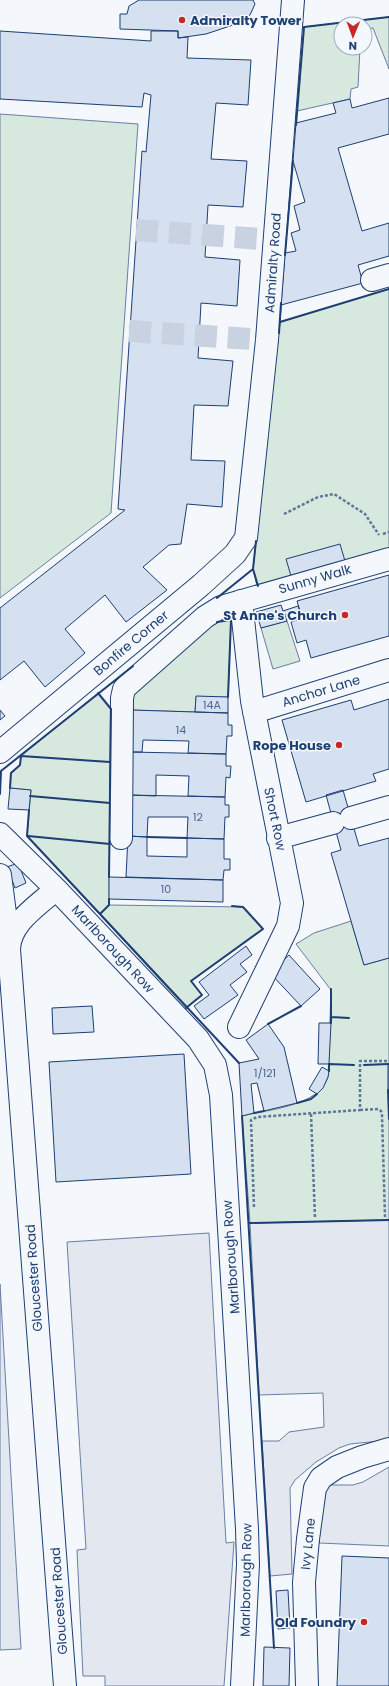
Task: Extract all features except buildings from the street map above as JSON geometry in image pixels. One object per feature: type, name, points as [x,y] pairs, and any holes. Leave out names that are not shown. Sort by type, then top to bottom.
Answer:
[{"type":"street","name":"Admiralty Road","points":[[248,526],[267,340],[293,0]]},
{"type":"street","name":"Bonfire Corner","points":[[0,752],[202,585],[235,554],[246,538],[248,526]]},
{"type":"street","name":"Sunny Walk","points":[[121,838],[122,698],[124,689],[205,617],[221,607],[389,559]]},
{"type":"street","name":"Short Row","points":[[239,1027],[288,926],[292,911],[291,893],[278,838],[249,688],[242,601]]},
{"type":"street","name":"Anchor Lane","points":[[254,712],[389,670]]},
{"type":"street","points":[[278,838],[389,807]]},
{"type":"street","name":"Marlborough Row","points":[[0,834],[56,889],[198,1039],[211,1058],[218,1074],[221,1095],[248,1530],[248,1564],[242,1686]]},
{"type":"street","points":[[0,875],[9,949]]},
{"type":"street","name":"Gloucester Road","points":[[56,889],[17,925],[10,935],[8,1047],[65,1686]]},
{"type":"street","name":"Ivy Lane","points":[[307,1686],[304,1582],[315,1488],[321,1478],[337,1468],[362,1457],[389,1449]]},
{"type":"path","points":[[284,514],[318,497],[334,494],[365,514],[379,535]]},
{"type":"path","points":[[360,1110],[360,1061],[389,1061]]},
{"type":"path","points":[[255,1214],[250,1120],[257,1118],[378,1109],[381,1111],[382,1115],[385,1218]]},
{"type":"path","points":[[311,1114],[315,1218]]},
{"type":"shaded area","points":[[389,17],[389,69],[373,28],[373,19]]},
{"type":"shaded area","points":[[333,24],[333,56],[360,56],[358,87],[351,89],[350,99],[297,111],[304,27]]},
{"type":"shaded area","points":[[0,114],[138,124],[111,513],[0,598]]},
{"type":"shaded area","points":[[389,289],[389,548],[257,586],[253,569],[280,322]]},
{"type":"shaded area","points":[[231,620],[228,697],[196,697],[195,712],[131,710],[131,691],[205,629],[219,621]]},
{"type":"shaded area","points":[[287,621],[300,661],[273,669],[261,628]]},
{"type":"shaded area","points":[[98,693],[111,709],[109,905],[243,907],[263,929],[191,981],[202,995],[186,1008],[27,836],[31,790],[10,788],[11,773],[20,765],[21,756]]},
{"type":"shaded area","points":[[351,921],[364,965],[389,958],[389,1220],[250,1223],[242,1116],[304,1101],[323,1087],[328,1077],[331,990],[296,944],[314,933]]},
{"type":"shaded area","points":[[389,1220],[389,1440],[350,1444],[339,1448],[316,1462],[295,1480],[290,1488],[292,1574],[270,1576],[262,1441],[279,1441],[289,1432],[324,1427],[323,1393],[259,1395],[250,1223]]},
{"type":"shaded area","points":[[209,1233],[226,1543],[234,1542],[224,1686],[105,1686],[105,1676],[83,1676],[77,1550],[86,1549],[67,1242]]},
{"type":"shaded area","points":[[0,1284],[21,1649],[0,1650]]},
{"type":"shaded area","points":[[389,1467],[389,1546],[319,1543],[324,1485],[353,1485],[363,1482]]},
{"type":"tunnel","points":[[136,230],[275,240]]},
{"type":"tunnel","points":[[129,331],[267,340]]},
{"type":"wall","points":[[296,125],[304,27],[389,17]]},
{"type":"wall","points":[[285,255],[293,161]]},
{"type":"wall","points":[[280,322],[389,289]]},
{"type":"wall","points":[[279,333],[281,303]]},
{"type":"wall","points":[[217,598],[253,569],[256,541]]},
{"type":"wall","points":[[253,569],[258,586]]},
{"type":"wall","points":[[217,622],[231,620],[228,697]]},
{"type":"wall","points":[[0,794],[1,771],[133,666]]},
{"type":"wall","points":[[98,693],[111,709],[109,877]]},
{"type":"wall","points":[[10,788],[11,773],[20,765],[21,756],[110,762]]},
{"type":"wall","points":[[30,796],[110,803]]},
{"type":"wall","points":[[29,810],[27,836],[100,914],[109,905],[109,899]]},
{"type":"wall","points":[[28,836],[110,844]]},
{"type":"wall","points":[[147,837],[187,838]]},
{"type":"wall","points":[[186,1008],[202,995],[191,981],[263,929],[243,907],[232,906]]},
{"type":"wall","points":[[100,914],[239,1063]]},
{"type":"wall","points":[[331,989],[331,1017]]},
{"type":"wall","points":[[268,1024],[301,1006]]},
{"type":"wall","points":[[331,1023],[331,1017],[349,1018]]},
{"type":"wall","points":[[329,1071],[329,1064],[354,1065]]},
{"type":"wall","points":[[364,1065],[388,1064]]},
{"type":"wall","points":[[388,1090],[389,1119]]},
{"type":"wall","points":[[297,1103],[311,1099],[317,1094]]},
{"type":"wall","points":[[254,1113],[264,1111]]},
{"type":"wall","points":[[242,1116],[274,1648]]},
{"type":"wall","points":[[250,1223],[389,1220]]},
{"type":"place","name":"Admiralty Tower","points":[[182,20]]},
{"type":"place","name":"St Anne's Church","points":[[345,615]]},
{"type":"place","name":"Rope House","points":[[339,745]]},
{"type":"place","name":"Old Foundry","points":[[364,1622]]}]
